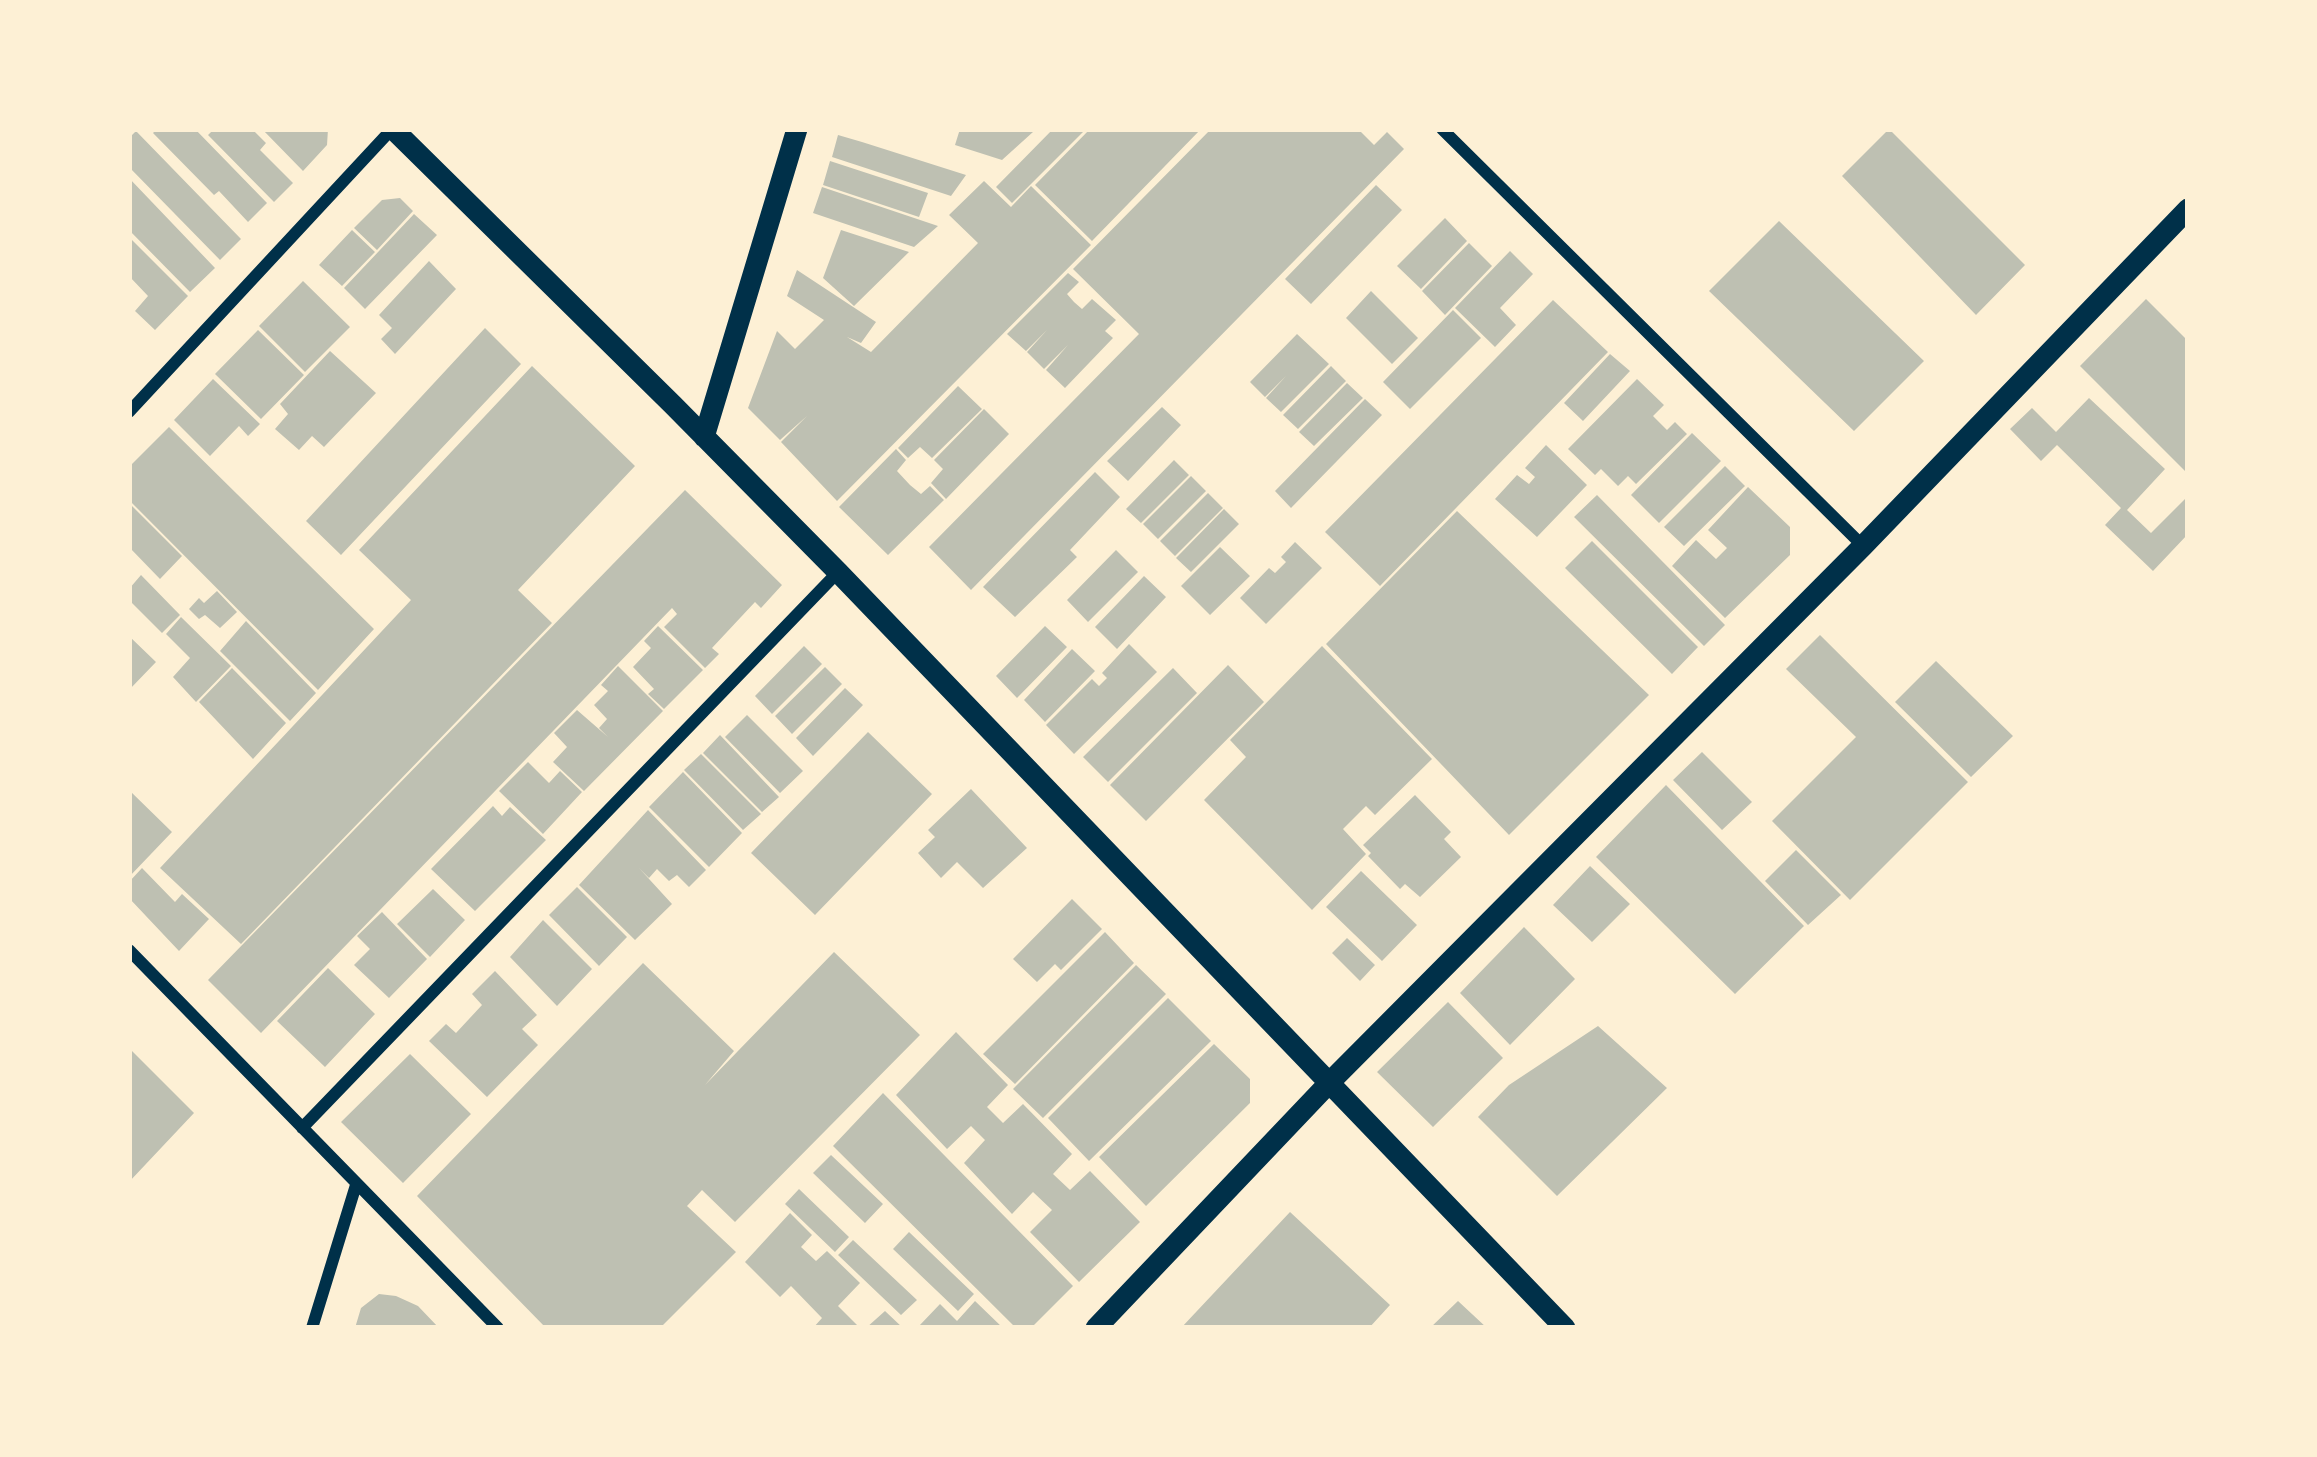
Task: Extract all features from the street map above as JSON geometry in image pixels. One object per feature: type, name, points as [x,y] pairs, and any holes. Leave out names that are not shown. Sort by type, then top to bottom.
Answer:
[{"type":"street","points":[[129,412],[393,129],[838,572],[1565,1328]]},
{"type":"street","points":[[704,437],[796,129]]},
{"type":"street","points":[[1445,130],[1863,546]]},
{"type":"street","points":[[1096,1328],[1330,1082],[1863,546],[2188,208]]},
{"type":"street","points":[[302,1128],[838,572]]},
{"type":"street","points":[[129,950],[498,1328]]},
{"type":"street","points":[[312,1328],[356,1185]]},
{"type":"building","points":[[157,129],[195,129],[267,203],[248,222],[153,133]]},
{"type":"building","points":[[214,129],[252,129],[266,143],[260,150],[293,183],[274,202],[208,135]]},
{"type":"building","points":[[262,129],[328,129],[327,145],[303,171]]},
{"type":"building","points":[[960,129],[1033,132],[1002,160],[955,145]]},
{"type":"building","points":[[1053,129],[1086,129],[1012,203],[996,187]]},
{"type":"building","points":[[1090,129],[1201,129],[1092,241],[1035,185]]},
{"type":"building","points":[[1211,129],[1358,129],[1374,145],[1387,132],[1404,149],[971,590],[929,547],[1139,334],[1073,269]]},
{"type":"building","points":[[1889,129],[2025,265],[1976,315],[1842,176]]},
{"type":"building","points":[[136,131],[241,239],[220,260],[129,167],[129,138]]},
{"type":"building","points":[[838,135],[966,175],[951,196],[832,157]]},
{"type":"building","points":[[830,161],[928,193],[919,217],[823,185]]},
{"type":"building","points":[[129,178],[215,268],[190,292],[129,230]]},
{"type":"building","points":[[984,181],[1011,207],[1031,186],[1091,245],[837,501],[781,442],[807,416],[780,440],[748,408],[777,331],[795,349],[824,320],[787,296],[797,270],[876,322],[861,343],[847,337],[871,352],[978,243],[949,215]]},
{"type":"building","points":[[1376,185],[1402,210],[1311,304],[1285,279]]},
{"type":"building","points":[[822,187],[938,226],[914,247],[813,213]]},
{"type":"building","points":[[400,198],[413,211],[377,250],[354,228],[382,200]]},
{"type":"building","points":[[414,214],[437,235],[365,309],[344,288]]},
{"type":"building","points":[[1445,218],[1467,241],[1421,289],[1397,266]]},
{"type":"building","points":[[1779,221],[1924,361],[1854,431],[1709,291]]},
{"type":"building","points":[[352,230],[375,252],[342,286],[319,265]]},
{"type":"building","points":[[841,230],[909,252],[854,306],[823,278]]},
{"type":"building","points":[[129,237],[188,296],[155,330],[135,311],[148,296],[129,276]]},
{"type":"building","points":[[1469,243],[1492,266],[1445,315],[1422,291]]},
{"type":"building","points":[[1510,251],[1533,274],[1500,308],[1516,325],[1495,347],[1455,308]]},
{"type":"building","points":[[429,261],[456,289],[395,354],[381,339],[392,328],[379,315]]},
{"type":"building","points":[[1068,273],[1079,282],[1067,294],[1074,302],[1082,309],[1092,299],[1116,320],[1105,331],[1113,338],[1065,388],[1046,370],[1068,345],[1044,369],[1027,352],[1047,330],[1026,351],[1007,334]]},
{"type":"building","points":[[303,281],[350,327],[305,372],[259,326]]},
{"type":"building","points":[[1371,291],[1418,338],[1392,364],[1346,318]]},
{"type":"building","points":[[2146,299],[2188,341],[2188,474],[2080,366]]},
{"type":"building","points":[[1553,300],[1608,352],[1380,586],[1325,532]]},
{"type":"building","points":[[1453,310],[1481,338],[1410,409],[1383,382]]},
{"type":"building","points":[[485,328],[521,364],[341,555],[306,521]]},
{"type":"building","points":[[258,330],[304,375],[261,419],[215,374]]},
{"type":"building","points":[[1297,334],[1329,364],[1281,412],[1266,398],[1286,376],[1265,397],[1250,382]]},
{"type":"building","points":[[330,351],[376,393],[324,447],[312,436],[299,450],[275,429],[288,414],[280,404]]},
{"type":"building","points":[[1610,354],[1630,371],[1583,421],[1564,403]]},
{"type":"building","points":[[532,366],[635,466],[518,590],[552,623],[241,944],[160,868],[411,600],[359,550]]},
{"type":"building","points":[[1331,366],[1346,381],[1298,429],[1283,415]]},
{"type":"building","points":[[213,379],[260,424],[248,436],[239,426],[210,456],[174,420]]},
{"type":"building","points":[[1637,379],[1664,405],[1653,416],[1667,430],[1675,422],[1687,434],[1636,484],[1628,476],[1618,486],[1601,469],[1595,475],[1568,449]]},
{"type":"building","points":[[1347,383],[1363,398],[1314,446],[1299,432]]},
{"type":"building","points":[[958,386],[982,409],[932,458],[920,447],[908,458],[898,448]]},
{"type":"building","points":[[2089,398],[2165,469],[2127,510],[2151,533],[2188,496],[2188,534],[2153,571],[2105,525],[2121,508],[2057,445],[2041,461],[2010,429],[2032,408],[2056,432]]},
{"type":"building","points":[[1365,399],[1382,415],[1291,508],[1275,491]]},
{"type":"building","points":[[1162,407],[1181,425],[1128,481],[1107,461]]},
{"type":"building","points":[[984,409],[1009,434],[946,499],[931,483],[943,469],[934,460]]},
{"type":"building","points":[[169,427],[374,629],[318,690],[129,500],[129,467]]},
{"type":"building","points":[[1692,433],[1721,461],[1659,523],[1631,495]]},
{"type":"building","points":[[1546,445],[1587,485],[1537,537],[1495,499],[1517,475],[1529,484],[1535,477],[1525,468]]},
{"type":"building","points":[[896,449],[906,460],[897,471],[910,485],[921,494],[930,486],[944,500],[888,555],[839,507]]},
{"type":"building","points":[[1174,460],[1189,475],[1141,523],[1126,509]]},
{"type":"building","points":[[1725,466],[1745,486],[1684,546],[1664,527]]},
{"type":"building","points":[[1095,472],[1120,497],[1070,550],[1077,557],[1015,617],[983,587]]},
{"type":"building","points":[[1191,476],[1206,491],[1158,539],[1143,524]]},
{"type":"building","points":[[1748,487],[1790,527],[1790,555],[1725,618],[1672,566],[1696,540],[1716,559],[1727,548],[1708,530]]},
{"type":"building","points":[[685,490],[782,585],[761,608],[755,602],[712,648],[719,654],[705,668],[664,627],[677,614],[672,608],[261,1033],[208,980]]},
{"type":"building","points":[[1208,493],[1223,508],[1175,556],[1160,541]]},
{"type":"building","points":[[1597,495],[1725,625],[1704,646],[1574,517]]},
{"type":"building","points":[[129,503],[182,556],[160,579],[129,547]]},
{"type":"building","points":[[1224,509],[1239,524],[1191,572],[1176,558]]},
{"type":"building","points":[[1457,511],[1649,695],[1509,835],[1326,644]]},
{"type":"building","points":[[1592,541],[1698,647],[1672,674],[1565,568]]},
{"type":"building","points":[[1295,542],[1322,568],[1266,624],[1240,598],[1269,568],[1275,573],[1286,562],[1281,557]]},
{"type":"building","points":[[1220,547],[1250,576],[1210,615],[1181,586]]},
{"type":"building","points":[[1116,550],[1138,572],[1088,622],[1067,600]]},
{"type":"building","points":[[141,575],[180,615],[162,633],[129,600],[129,589]]},
{"type":"building","points":[[1144,576],[1166,597],[1117,649],[1095,627]]},
{"type":"building","points":[[217,591],[237,612],[220,628],[189,609],[199,598],[204,603]]},
{"type":"building","points":[[181,617],[231,666],[196,702],[173,677],[190,658],[166,634]]},
{"type":"building","points":[[246,621],[316,693],[290,721],[220,651]]},
{"type":"building","points":[[658,626],[703,670],[664,709],[648,694],[654,689],[633,667],[651,648],[644,641]]},
{"type":"building","points":[[1045,626],[1067,647],[1017,698],[996,676]]},
{"type":"building","points":[[1820,635],[1968,782],[1850,900],[1772,821],[1856,737],[1786,669]]},
{"type":"building","points":[[129,636],[156,662],[129,690]]},
{"type":"building","points":[[1129,644],[1157,672],[1074,754],[1046,725],[1092,679],[1099,686],[1107,678],[1102,673]]},
{"type":"building","points":[[804,646],[822,664],[772,714],[755,696]]},
{"type":"building","points":[[1322,646],[1432,759],[1375,815],[1366,806],[1343,829],[1366,854],[1312,910],[1204,800],[1246,757],[1230,740]]},
{"type":"building","points":[[1072,649],[1095,671],[1045,722],[1024,700]]},
{"type":"building","points":[[1936,661],[2013,736],[1971,777],[1895,702]]},
{"type":"building","points":[[1228,665],[1264,702],[1146,821],[1110,785]]},
{"type":"building","points":[[618,666],[663,711],[584,791],[553,762],[567,747],[554,733],[577,710],[608,737],[599,728],[607,719],[594,705],[608,691],[601,685]]},
{"type":"building","points":[[825,667],[842,684],[792,734],[775,716]]},
{"type":"building","points":[[232,668],[286,723],[253,759],[199,702]]},
{"type":"building","points":[[1173,668],[1197,693],[1108,782],[1083,757]]},
{"type":"building","points":[[845,688],[863,705],[813,756],[796,738]]},
{"type":"building","points":[[747,715],[803,771],[780,793],[725,737]]},
{"type":"building","points":[[868,732],[932,794],[815,915],[751,853]]},
{"type":"building","points":[[720,735],[779,797],[762,812],[703,753]]},
{"type":"building","points":[[1702,752],[1752,802],[1722,830],[1673,780]]},
{"type":"building","points":[[701,754],[761,814],[743,830],[684,770]]},
{"type":"building","points":[[528,762],[549,783],[560,771],[582,792],[543,834],[499,791]]},
{"type":"building","points":[[683,772],[742,833],[709,867],[649,807]]},
{"type":"building","points":[[1666,785],[1804,926],[1735,994],[1596,857]]},
{"type":"building","points":[[971,789],[1027,848],[983,888],[957,862],[941,878],[918,853],[935,837],[928,830]]},
{"type":"building","points":[[129,790],[172,832],[129,877]]},
{"type":"building","points":[[1415,795],[1451,832],[1444,839],[1461,857],[1420,897],[1405,884],[1400,889],[1363,845]]},
{"type":"building","points":[[493,806],[502,816],[510,807],[546,840],[475,911],[431,869]]},
{"type":"building","points":[[648,810],[706,870],[689,887],[677,875],[669,881],[657,869],[649,878],[639,868],[672,904],[635,940],[579,885]]},
{"type":"building","points":[[1796,850],[1841,895],[1808,925],[1765,881]]},
{"type":"building","points":[[1590,866],[1630,904],[1592,942],[1553,905]]},
{"type":"building","points":[[142,868],[175,902],[182,894],[209,919],[179,951],[129,898],[129,882]]},
{"type":"building","points":[[1361,871],[1417,925],[1382,961],[1326,907]]},
{"type":"building","points":[[577,887],[627,937],[599,966],[549,915]]},
{"type":"building","points":[[433,889],[465,920],[430,957],[397,924]]},
{"type":"building","points":[[1072,899],[1102,929],[1061,970],[1055,964],[1037,982],[1013,959]]},
{"type":"building","points":[[382,912],[427,959],[389,998],[354,965],[370,949],[357,936]]},
{"type":"building","points":[[543,920],[592,969],[557,1006],[510,957]]},
{"type":"building","points":[[1524,927],[1575,979],[1510,1045],[1460,993]]},
{"type":"building","points":[[1105,932],[1134,963],[1015,1084],[983,1054]]},
{"type":"building","points":[[1347,938],[1375,965],[1360,981],[1332,953]]},
{"type":"building","points":[[834,952],[920,1035],[735,1222],[702,1190],[687,1206],[736,1252],[660,1328],[546,1328],[417,1196],[643,963],[734,1051],[705,1085]]},
{"type":"building","points":[[1136,965],[1166,994],[1043,1118],[1013,1089]]},
{"type":"building","points":[[328,968],[375,1014],[325,1067],[277,1021]]},
{"type":"building","points":[[495,971],[537,1015],[522,1029],[538,1045],[487,1097],[429,1041],[446,1024],[456,1033],[482,1005],[472,994]]},
{"type":"building","points":[[1168,998],[1211,1041],[1089,1161],[1048,1118]]},
{"type":"building","points":[[1448,1002],[1503,1058],[1433,1127],[1377,1072]]},
{"type":"building","points":[[1598,1026],[1667,1088],[1557,1196],[1478,1117],[1509,1085]]},
{"type":"building","points":[[956,1032],[1008,1085],[987,1107],[1003,1123],[1023,1104],[1072,1154],[1053,1174],[1070,1190],[1090,1171],[1140,1222],[1079,1282],[1030,1232],[1052,1210],[1033,1192],[1012,1214],[964,1163],[985,1140],[971,1126],[947,1149],[896,1095]]},
{"type":"building","points":[[1214,1044],[1250,1079],[1250,1103],[1146,1206],[1099,1157]]},
{"type":"building","points":[[129,1048],[194,1113],[129,1182]]},
{"type":"building","points":[[410,1054],[471,1114],[403,1183],[341,1122]]},
{"type":"building","points":[[883,1093],[1073,1286],[1031,1328],[1016,1328],[833,1146]]},
{"type":"building","points":[[831,1155],[883,1204],[865,1223],[813,1173]]},
{"type":"building","points":[[799,1189],[849,1237],[835,1252],[785,1204]]},
{"type":"building","points":[[1290,1212],[1390,1305],[1369,1328],[1181,1328]]},
{"type":"building","points":[[790,1213],[812,1235],[801,1247],[816,1261],[827,1251],[860,1283],[838,1306],[860,1328],[813,1328],[822,1318],[791,1286],[780,1297],[745,1262]]},
{"type":"building","points":[[909,1232],[974,1294],[958,1311],[893,1249]]},
{"type":"building","points":[[853,1240],[917,1300],[901,1315],[838,1255]]},
{"type":"building","points":[[379,1294],[418,1306],[439,1328],[355,1328],[361,1308]]},
{"type":"building","points":[[975,1301],[1003,1328],[919,1326],[940,1304],[957,1321]]},
{"type":"building","points":[[1458,1301],[1487,1328],[1430,1328]]},
{"type":"building","points":[[885,1311],[903,1328],[866,1328]]}]
